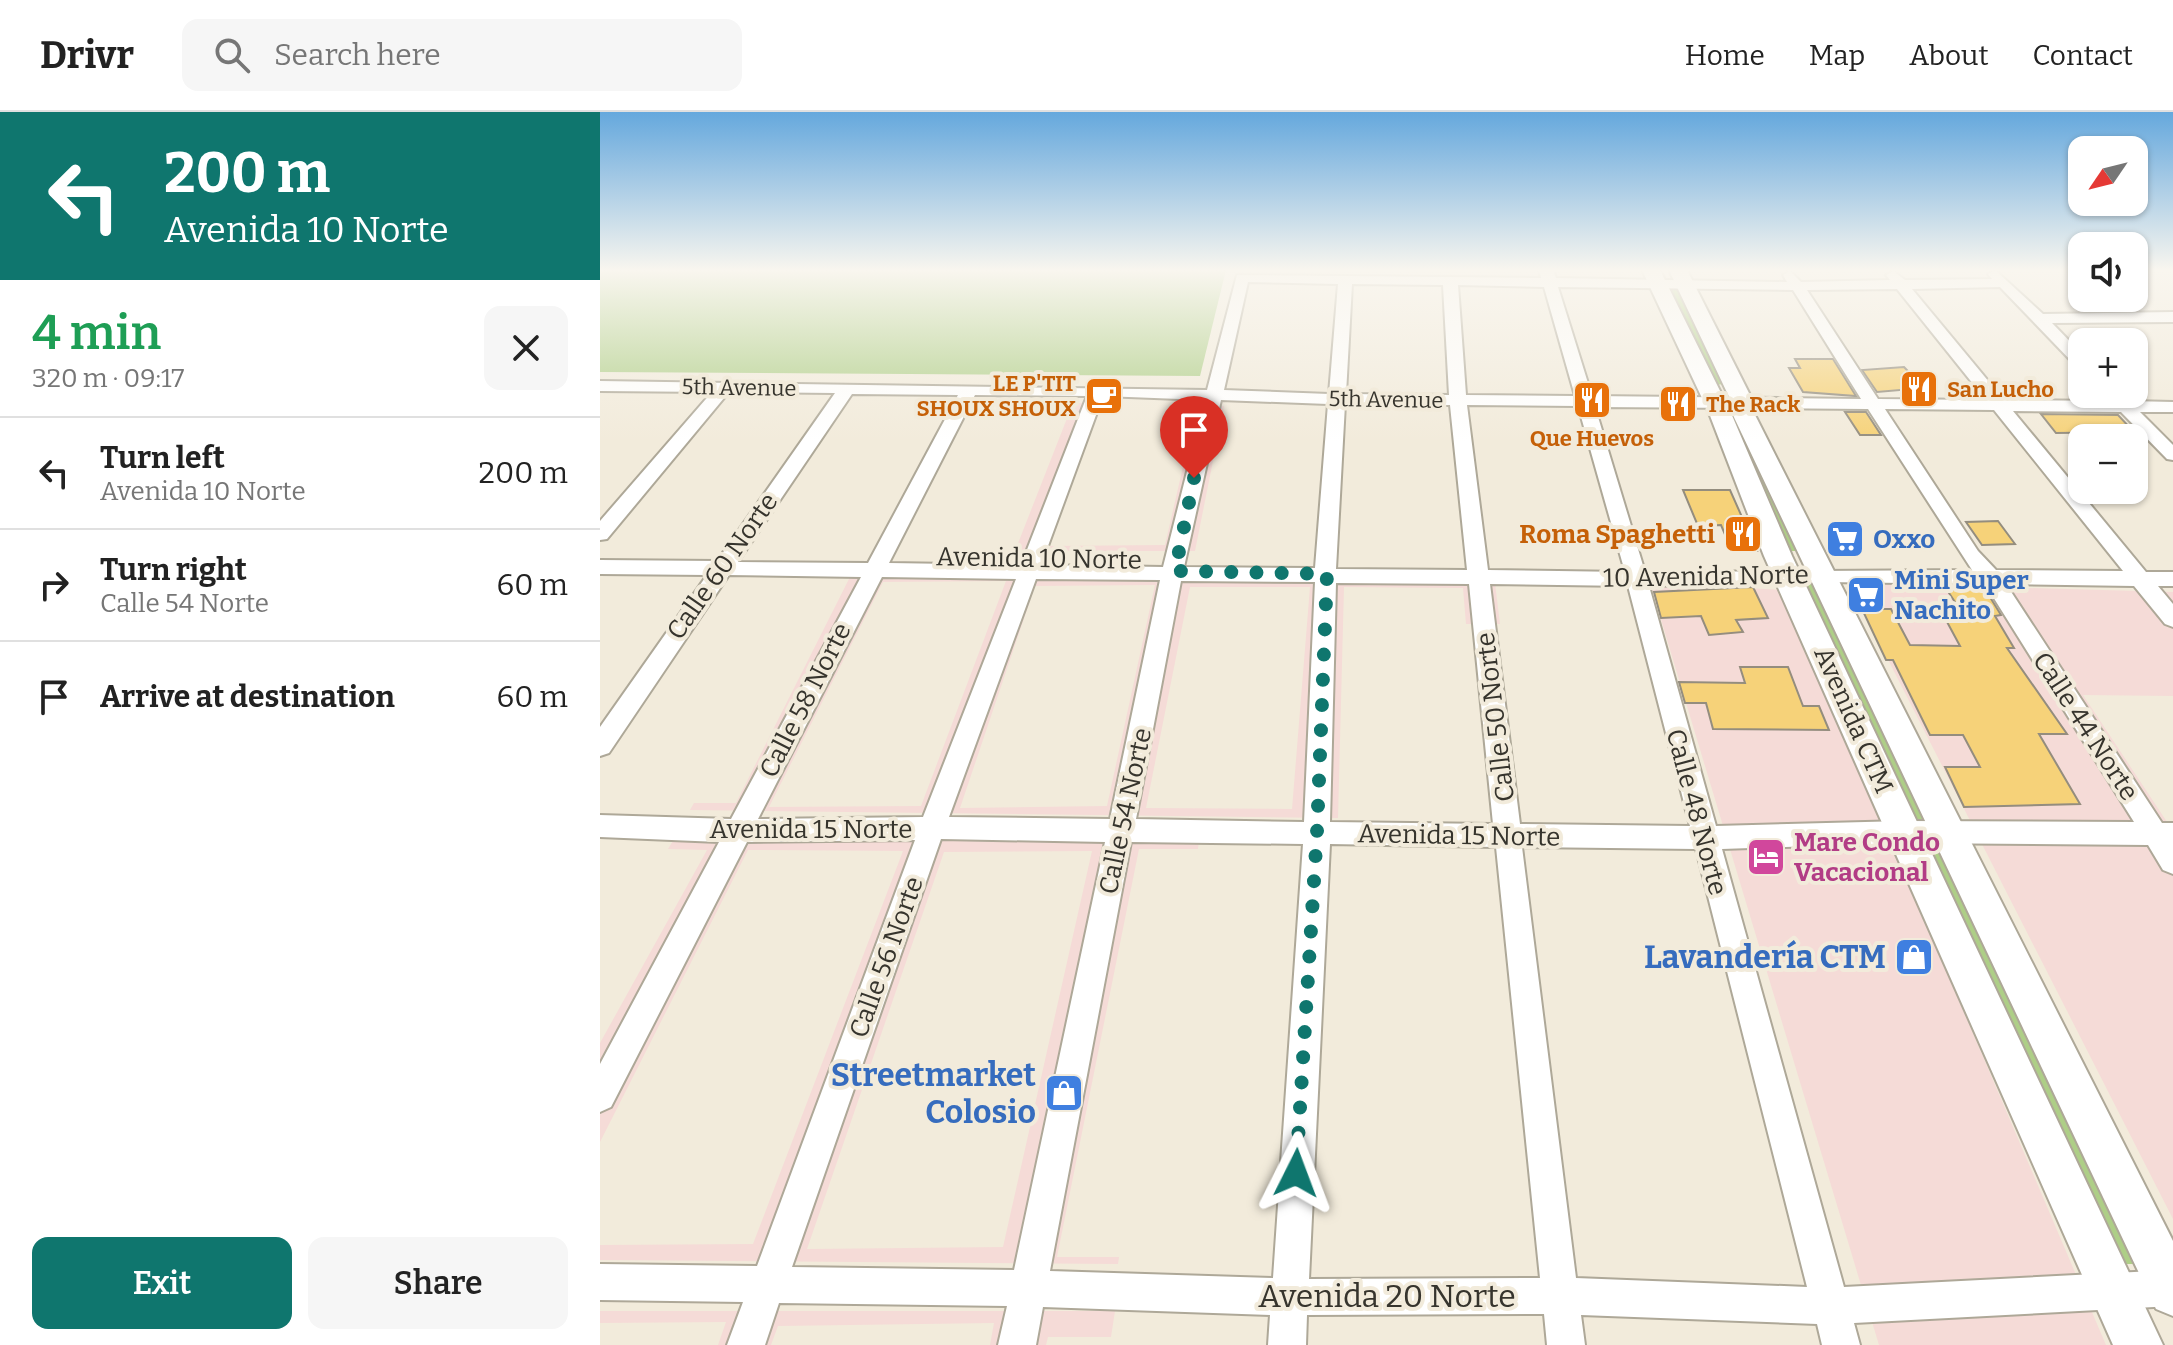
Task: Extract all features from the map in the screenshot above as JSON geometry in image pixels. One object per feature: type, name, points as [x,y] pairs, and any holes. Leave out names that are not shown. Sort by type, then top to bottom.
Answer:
[{"type":"main road","name":"Avenida CTM","points":[[1684,328],[1729,407],[1801,568],[1904,832],[2138,1345]]},
{"type":"main road","points":[[1700,328],[1729,407],[1801,568]]},
{"type":"main road","name":"Avenida CTM","points":[[1801,568],[1947,834],[2172,1289]]},
{"type":"street","name":"Calle 54 Norte","points":[[1017,1345],[1175,566],[1229,328]]},
{"type":"street","points":[[1287,1345],[1317,832],[1326,566],[1341,328]]},
{"type":"street","name":"Calle 50 Norte","points":[[1453,328],[1458,400],[1566,1345]]},
{"type":"street","name":"Calle 48 Norte","points":[[1563,328],[1634,572],[1841,1345]]},
{"type":"street","name":"Calle 44 Norte","points":[[1824,328],[1975,560],[1992,579],[2164,834],[2173,862]]},
{"type":"street","points":[[1936,328],[2173,619]]},
{"type":"street","points":[[2047,328],[2068,349]]},
{"type":"street","name":"5th Avenue","points":[[601,387],[1097,391],[1729,407],[2068,402]]},
{"type":"street","points":[[600,534],[725,387]]},
{"type":"street","name":"Calle 60 Norte","points":[[600,746],[847,388]]},
{"type":"street","name":"Calle 58 Norte","points":[[600,1096],[969,390]]},
{"type":"street","name":"Calle 56 Norte","points":[[746,1345],[1029,564],[1097,391]]},
{"type":"street","name":"5th Avenue","points":[[2148,404],[2173,407]]},
{"type":"street","points":[[2126,408],[2173,455]]},
{"type":"street","name":"Avenida 10 Norte","points":[[600,553],[725,561],[1478,570]]},
{"type":"street","name":"Avenida 10 Norte","points":[[600,567],[725,561]]},
{"type":"street","name":"10 Avenida Norte","points":[[1478,570],[1634,572],[1801,568],[1992,579],[2173,579]]},
{"type":"street","name":"Avenida 15 Norte","points":[[600,826],[738,831],[1121,829],[1703,838],[1904,832],[2164,834]]},
{"type":"street","name":"Avenida 20 Norte","points":[[600,1282],[1028,1288],[1288,1297],[1560,1296],[1830,1306],[2172,1289]]},
{"type":"shaded area","points":[[1073,403],[1099,403],[1049,546],[1165,545],[1197,406],[1224,406],[1195,551],[1015,551]]},
{"type":"shaded area","points":[[850,577],[1495,583],[1500,624],[1466,624],[1463,588],[1344,587],[1338,818],[690,810],[694,803],[736,803]],"holes":[[[1006,581],[921,806],[769,807],[883,582]],[[1155,585],[1107,806],[960,808],[1035,586]],[[1190,587],[1310,587],[1292,809],[1146,808]]]},
{"type":"shaded area","points":[[1650,583],[1784,590],[2106,1345],[1879,1345]]},
{"type":"shaded area","points":[[1849,583],[2173,592],[2173,696],[2083,695],[2173,831],[2173,1219]]},
{"type":"shaded area","name":"Streetmarket Colosio","points":[[674,839],[1199,840],[1198,849],[1139,849],[1057,1257],[1119,1257],[1118,1264],[600,1260],[600,1245],[753,1244],[903,851],[748,850],[600,1142],[600,1043],[707,850],[668,849]],"holes":[[[1092,851],[1003,1247],[807,1249],[944,852]]]},
{"type":"shaded area","points":[[600,1311],[1115,1311],[1111,1337],[1048,1337],[1046,1345],[990,1345],[994,1323],[778,1326],[771,1345],[718,1345],[726,1322],[600,1323]]},
{"type":"green space","points":[[600,328],[1212,328],[1200,376],[600,372]]},
{"type":"green space","points":[[1688,328],[1697,328],[1725,384],[1714,385]]},
{"type":"green space","points":[[1731,417],[1737,418],[1799,551],[1788,551]]},
{"type":"green space","points":[[1807,581],[1814,582],[1925,820],[1917,819],[1907,811],[1804,585]]},
{"type":"green space","points":[[1933,848],[1941,850],[2135,1264],[2122,1264],[1930,853]]},
{"type":"building","points":[[1795,359],[1833,359],[1856,396],[1803,392],[1789,368],[1800,368]]},
{"type":"building","points":[[1904,367],[1924,388],[1877,392],[1862,370]]},
{"type":"building","points":[[1845,412],[1866,412],[1881,435],[1860,435]]},
{"type":"building","points":[[2041,414],[2118,415],[2126,424],[2068,424],[2068,433],[2056,433]]},
{"type":"building","points":[[1683,490],[1730,490],[1757,551],[1732,551],[1721,525],[1698,526]]},
{"type":"building","points":[[1998,521],[2015,544],[1982,545],[1966,522]]},
{"type":"building","points":[[1753,587],[1768,618],[1736,620],[1743,632],[1709,635],[1701,616],[1661,618],[1654,592]]},
{"type":"building","points":[[1985,589],[2001,615],[1995,616],[2014,648],[2007,648],[2067,734],[2039,734],[2080,804],[1964,807],[1945,767],[1980,767],[1963,735],[1930,735],[1893,660],[1886,660],[1862,609],[1891,609],[1910,645],[1960,646],[1946,620],[1967,620],[1947,590]]},
{"type":"building","points":[[1740,667],[1788,667],[1803,706],[1819,706],[1829,730],[1713,729],[1706,703],[1685,703],[1679,682],[1745,683]]},
{"type":"place","name":"San Lucho","points":[[1919,389]]},
{"type":"place","name":"LE P'TIT SHOUX SHOUX","points":[[1104,396]]},
{"type":"place","name":"Que Huevos","points":[[1592,400]]},
{"type":"place","name":"The Rack","points":[[1678,404]]},
{"type":"place","name":"Roma Spaghetti","points":[[1743,534]]},
{"type":"place","name":"Oxxo","points":[[1845,539]]},
{"type":"place","name":"Mini Super Nachito","points":[[1866,595]]},
{"type":"place","name":"Mare Condo Vacacional","points":[[1766,857]]},
{"type":"place","name":"Lavandería CTM","points":[[1914,957]]},
{"type":"place","name":"Streetmarket Colosio","points":[[1064,1093]]},
{"type":"route","points":[[1194,478],[1175,571],[1327,574],[1317,832],[1296,1173]]}]
